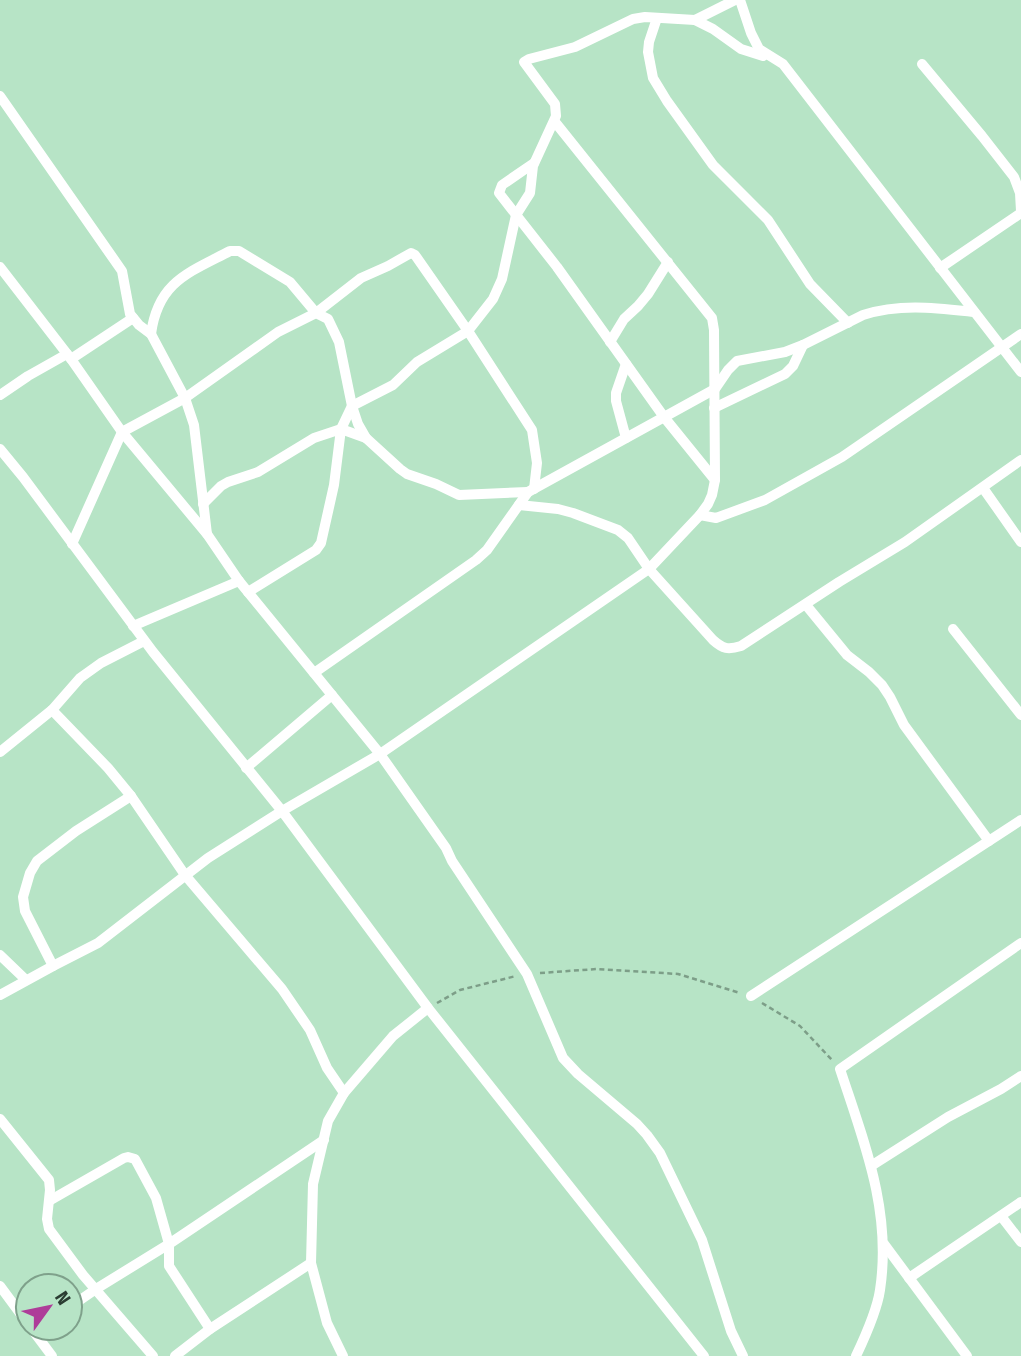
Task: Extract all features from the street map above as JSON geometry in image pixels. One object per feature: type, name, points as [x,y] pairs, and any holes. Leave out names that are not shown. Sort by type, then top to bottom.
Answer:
[{"type":"street","points":[[695,20],[738,0],[759,49],[783,64],[1021,372]]},
{"type":"street","points":[[657,18],[648,52],[653,78],[667,101],[713,165],[768,220],[810,284],[848,323]]},
{"type":"street","points":[[248,592],[316,550],[321,542],[334,485],[341,429],[352,406],[393,385],[416,362],[468,331],[493,299],[502,279],[516,215],[531,190],[534,163],[556,116],[555,104],[524,62],[575,47],[633,19],[657,18],[695,20],[741,49],[783,64]]},
{"type":"street","points":[[922,64],[1014,177],[1020,193],[1021,212],[940,268]]},
{"type":"street","points":[[0,96],[122,271],[128,310],[132,318],[151,334],[185,398],[194,425],[206,534]]},
{"type":"street","points":[[0,995],[99,943],[208,858],[380,754],[649,569],[700,514],[712,495],[715,480],[714,322],[555,122]]},
{"type":"street","points":[[534,163],[502,185],[499,192],[503,200],[557,267],[664,417],[715,480]]},
{"type":"street","points":[[151,334],[156,309],[180,278],[233,250],[239,251],[290,282],[316,313],[326,317],[337,336],[355,417],[366,438],[407,474],[453,493],[465,495],[531,491]]},
{"type":"street","points":[[72,544],[122,432],[185,398],[278,332],[316,313],[361,278],[412,253],[468,331],[532,430],[537,463],[531,491]]},
{"type":"street","points":[[610,342],[624,319],[648,294],[668,262]]},
{"type":"street","points":[[0,267],[69,356],[122,432],[380,754],[446,848],[527,974],[563,1058],[648,1135],[660,1153],[702,1240],[731,1331],[743,1356]]},
{"type":"street","points":[[314,673],[476,561],[531,491],[715,389],[737,361],[774,355],[803,345],[874,312],[924,307],[974,312]]},
{"type":"street","points":[[0,394],[132,318]]},
{"type":"street","points":[[700,514],[716,517],[765,500],[842,457],[1021,334]]},
{"type":"street","points":[[714,408],[785,374],[790,370],[803,345]]},
{"type":"street","points":[[626,364],[616,393],[626,438]]},
{"type":"street","points":[[203,504],[221,486],[258,472],[314,438],[341,429],[366,438]]},
{"type":"street","points":[[0,449],[144,641],[282,811],[428,1009],[704,1356]]},
{"type":"street","points":[[519,505],[558,509],[618,530],[628,538],[649,569],[713,640],[730,650],[741,646],[905,542],[1021,460]]},
{"type":"street","points":[[983,488],[1021,541]]},
{"type":"street","points":[[133,626],[239,581]]},
{"type":"street","points":[[806,605],[847,655],[882,685],[904,725],[989,841]]},
{"type":"street","points":[[953,629],[1021,715]]},
{"type":"street","points":[[0,752],[52,709],[80,678],[144,641]]},
{"type":"street","points":[[246,768],[332,695]]},
{"type":"street","points":[[52,709],[108,768],[131,796],[185,875],[282,989],[310,1030],[327,1068],[344,1093]]},
{"type":"street","points":[[53,966],[24,911],[23,897],[30,873],[37,861],[66,838],[131,796]]},
{"type":"street","points":[[751,996],[1021,820]]},
{"type":"street","points":[[856,1356],[880,1292],[884,1244],[877,1185],[841,1069],[1021,943]]},
{"type":"street","points":[[0,956],[26,981]]},
{"type":"street","points":[[343,1356],[327,1323],[311,1263],[313,1184],[328,1121],[344,1093],[393,1036],[428,1009]]},
{"type":"street","points":[[871,1166],[947,1117],[1021,1076]]},
{"type":"street","points":[[0,1119],[49,1180],[49,1229],[83,1275],[153,1356]]},
{"type":"street","points":[[84,1297],[324,1140]]},
{"type":"street","points":[[49,1201],[124,1158],[131,1157],[139,1165],[156,1198],[169,1244],[169,1266],[210,1329]]},
{"type":"street","points":[[909,1278],[1021,1202]]},
{"type":"street","points":[[1001,1216],[1021,1242]]},
{"type":"street","points":[[884,1244],[967,1356]]},
{"type":"street","points":[[175,1356],[210,1329],[311,1263]]},
{"type":"street","points":[[0,1286],[14,1304]]},
{"type":"path","points":[[428,1009],[460,990],[527,974],[597,969],[678,974],[751,996],[800,1026],[841,1069]]}]
